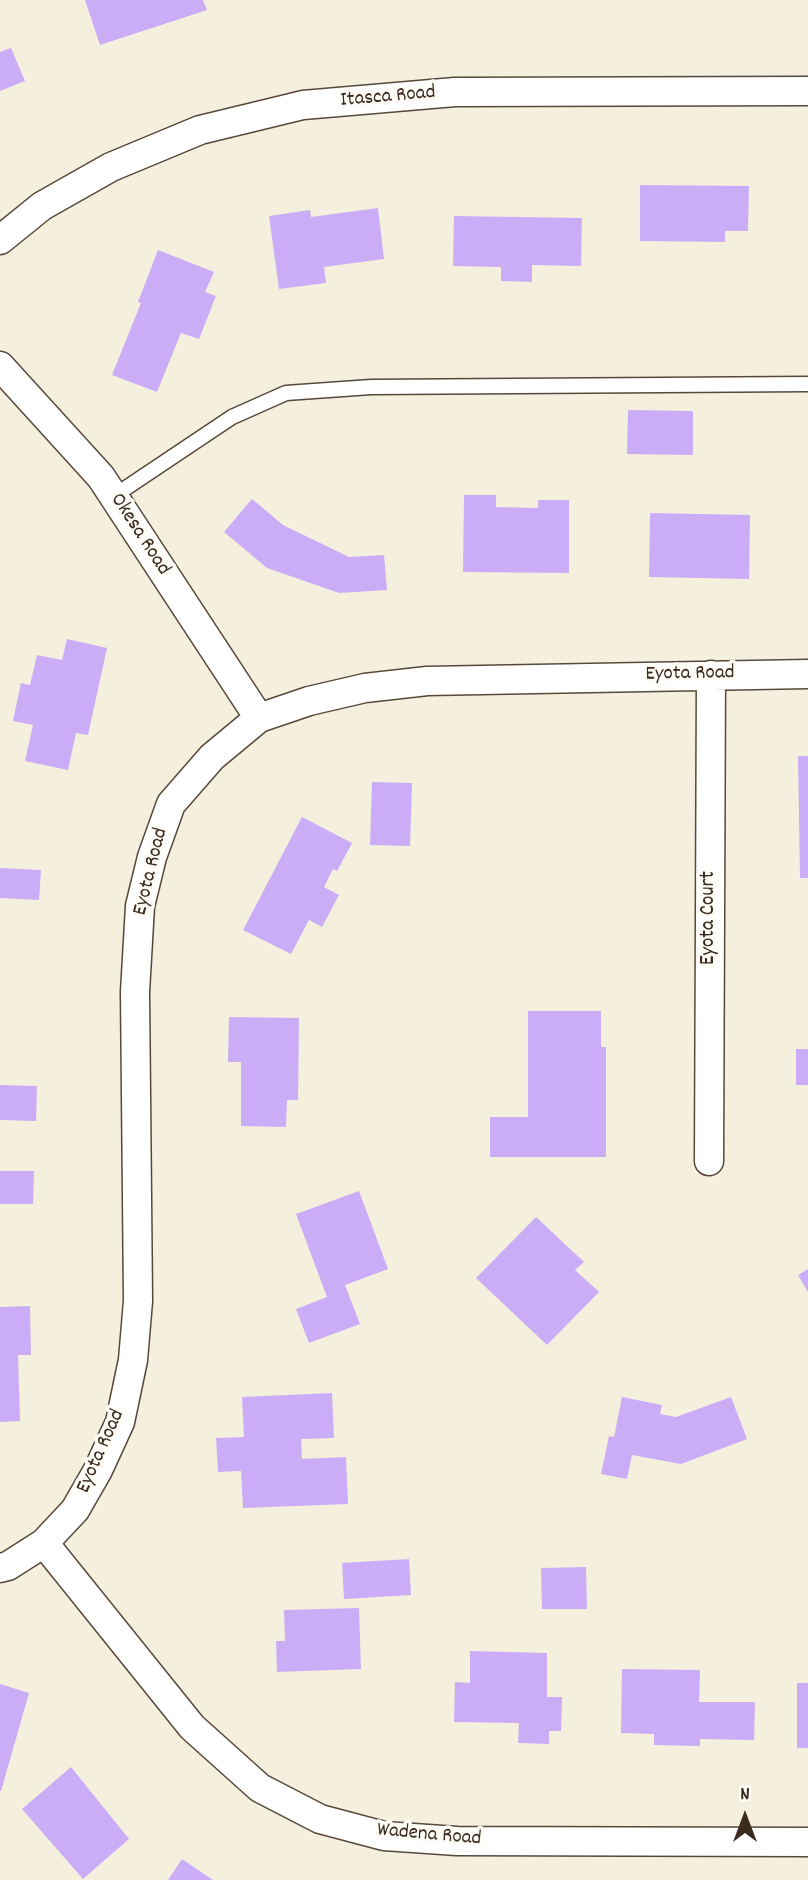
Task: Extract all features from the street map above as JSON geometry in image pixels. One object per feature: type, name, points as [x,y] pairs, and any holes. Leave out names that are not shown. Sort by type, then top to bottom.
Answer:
[{"type":"street","name":"Itasca Road","points":[[0,240],[42,206],[111,167],[200,130],[303,106],[455,92],[808,91]]},
{"type":"street","name":"Okesa Road","points":[[0,366],[102,477],[259,718]]},
{"type":"street","name":"Eyota Road","points":[[0,1568],[8,1566],[44,1542],[75,1510],[98,1470],[120,1422],[133,1360],[138,1301],[135,992],[140,906],[152,857],[171,804],[212,757],[259,718],[309,701],[365,688],[427,681],[808,674]]},
{"type":"street","name":"Eyota Court","points":[[709,1161],[711,675]]},
{"type":"street","name":"Wadena Road","points":[[44,1542],[192,1727],[260,1788],[320,1819],[384,1836],[457,1841],[808,1842]]},
{"type":"lane","points":[[114,496],[232,417],[286,393],[371,387],[808,384]]},
{"type":"building","points":[[85,0],[203,0],[207,10],[100,45]]},
{"type":"building","points":[[11,48],[25,81],[0,91],[0,52]]},
{"type":"building","points":[[640,185],[749,186],[748,231],[725,231],[725,242],[640,241]]},
{"type":"building","points":[[378,208],[384,259],[324,267],[326,283],[279,289],[269,216],[310,210],[311,217]]},
{"type":"building","points":[[454,216],[582,218],[581,266],[532,265],[532,282],[501,281],[501,267],[453,266]]},
{"type":"building","points":[[158,250],[214,272],[205,292],[216,296],[199,339],[181,333],[157,392],[112,375],[141,303],[138,302]]},
{"type":"building","points":[[628,410],[693,411],[693,455],[627,454]]},
{"type":"building","points":[[464,495],[496,495],[496,507],[538,508],[538,500],[569,500],[569,573],[463,572]]},
{"type":"building","points":[[252,499],[283,525],[349,557],[384,555],[387,590],[339,593],[267,568],[224,532]]},
{"type":"building","points":[[650,513],[750,515],[749,579],[649,577]]},
{"type":"building","points":[[67,639],[107,648],[88,735],[76,733],[68,770],[25,761],[33,725],[13,721],[21,683],[30,685],[37,655],[62,660]]},
{"type":"building","points":[[798,756],[808,756],[808,878],[800,878]]},
{"type":"building","points":[[372,782],[412,783],[410,846],[370,845]]},
{"type":"building","points":[[302,817],[352,843],[337,871],[333,869],[324,887],[339,895],[322,927],[309,920],[291,954],[243,930]]},
{"type":"building","points":[[0,868],[41,870],[39,900],[0,898]]},
{"type":"building","points":[[528,1011],[601,1011],[601,1047],[606,1047],[606,1157],[490,1157],[490,1117],[528,1117]]},
{"type":"building","points":[[229,1017],[299,1018],[298,1100],[287,1100],[286,1127],[241,1126],[241,1062],[228,1062]]},
{"type":"building","points":[[796,1049],[808,1049],[808,1085],[796,1085]]},
{"type":"building","points":[[0,1085],[37,1086],[36,1121],[0,1120]]},
{"type":"building","points":[[0,1171],[34,1171],[33,1204],[0,1204]]},
{"type":"building","points":[[359,1191],[388,1269],[345,1285],[360,1324],[309,1343],[296,1309],[327,1297],[296,1214]]},
{"type":"building","points":[[536,1217],[584,1262],[575,1270],[599,1292],[547,1345],[476,1278]]},
{"type":"building","points":[[808,1269],[808,1292],[798,1275]]},
{"type":"building","points":[[30,1306],[31,1355],[18,1355],[20,1421],[0,1422],[0,1307]]},
{"type":"building","points":[[332,1393],[334,1438],[301,1439],[302,1459],[346,1457],[348,1504],[243,1508],[241,1471],[218,1472],[216,1438],[244,1437],[242,1397]]},
{"type":"building","points":[[622,1397],[662,1405],[660,1414],[676,1417],[731,1397],[747,1439],[681,1464],[632,1455],[627,1479],[601,1474],[609,1436],[614,1437]]},
{"type":"building","points":[[409,1559],[411,1595],[344,1599],[342,1563]]},
{"type":"building","points":[[586,1567],[587,1609],[542,1609],[541,1568]]},
{"type":"building","points":[[359,1608],[361,1669],[277,1672],[276,1641],[285,1641],[284,1610]]},
{"type":"building","points":[[470,1651],[547,1653],[547,1697],[562,1697],[561,1731],[549,1731],[549,1744],[518,1743],[519,1723],[454,1722],[455,1682],[470,1683]]},
{"type":"building","points":[[622,1669],[700,1670],[699,1702],[755,1702],[754,1740],[700,1739],[700,1746],[654,1745],[654,1734],[621,1733]]},
{"type":"building","points":[[797,1683],[808,1683],[808,1748],[797,1748]]},
{"type":"building","points":[[0,1684],[29,1693],[1,1791],[0,1791]]},
{"type":"building","points":[[71,1767],[129,1839],[83,1879],[22,1809]]},
{"type":"building","points":[[182,1859],[213,1880],[168,1880]]}]
